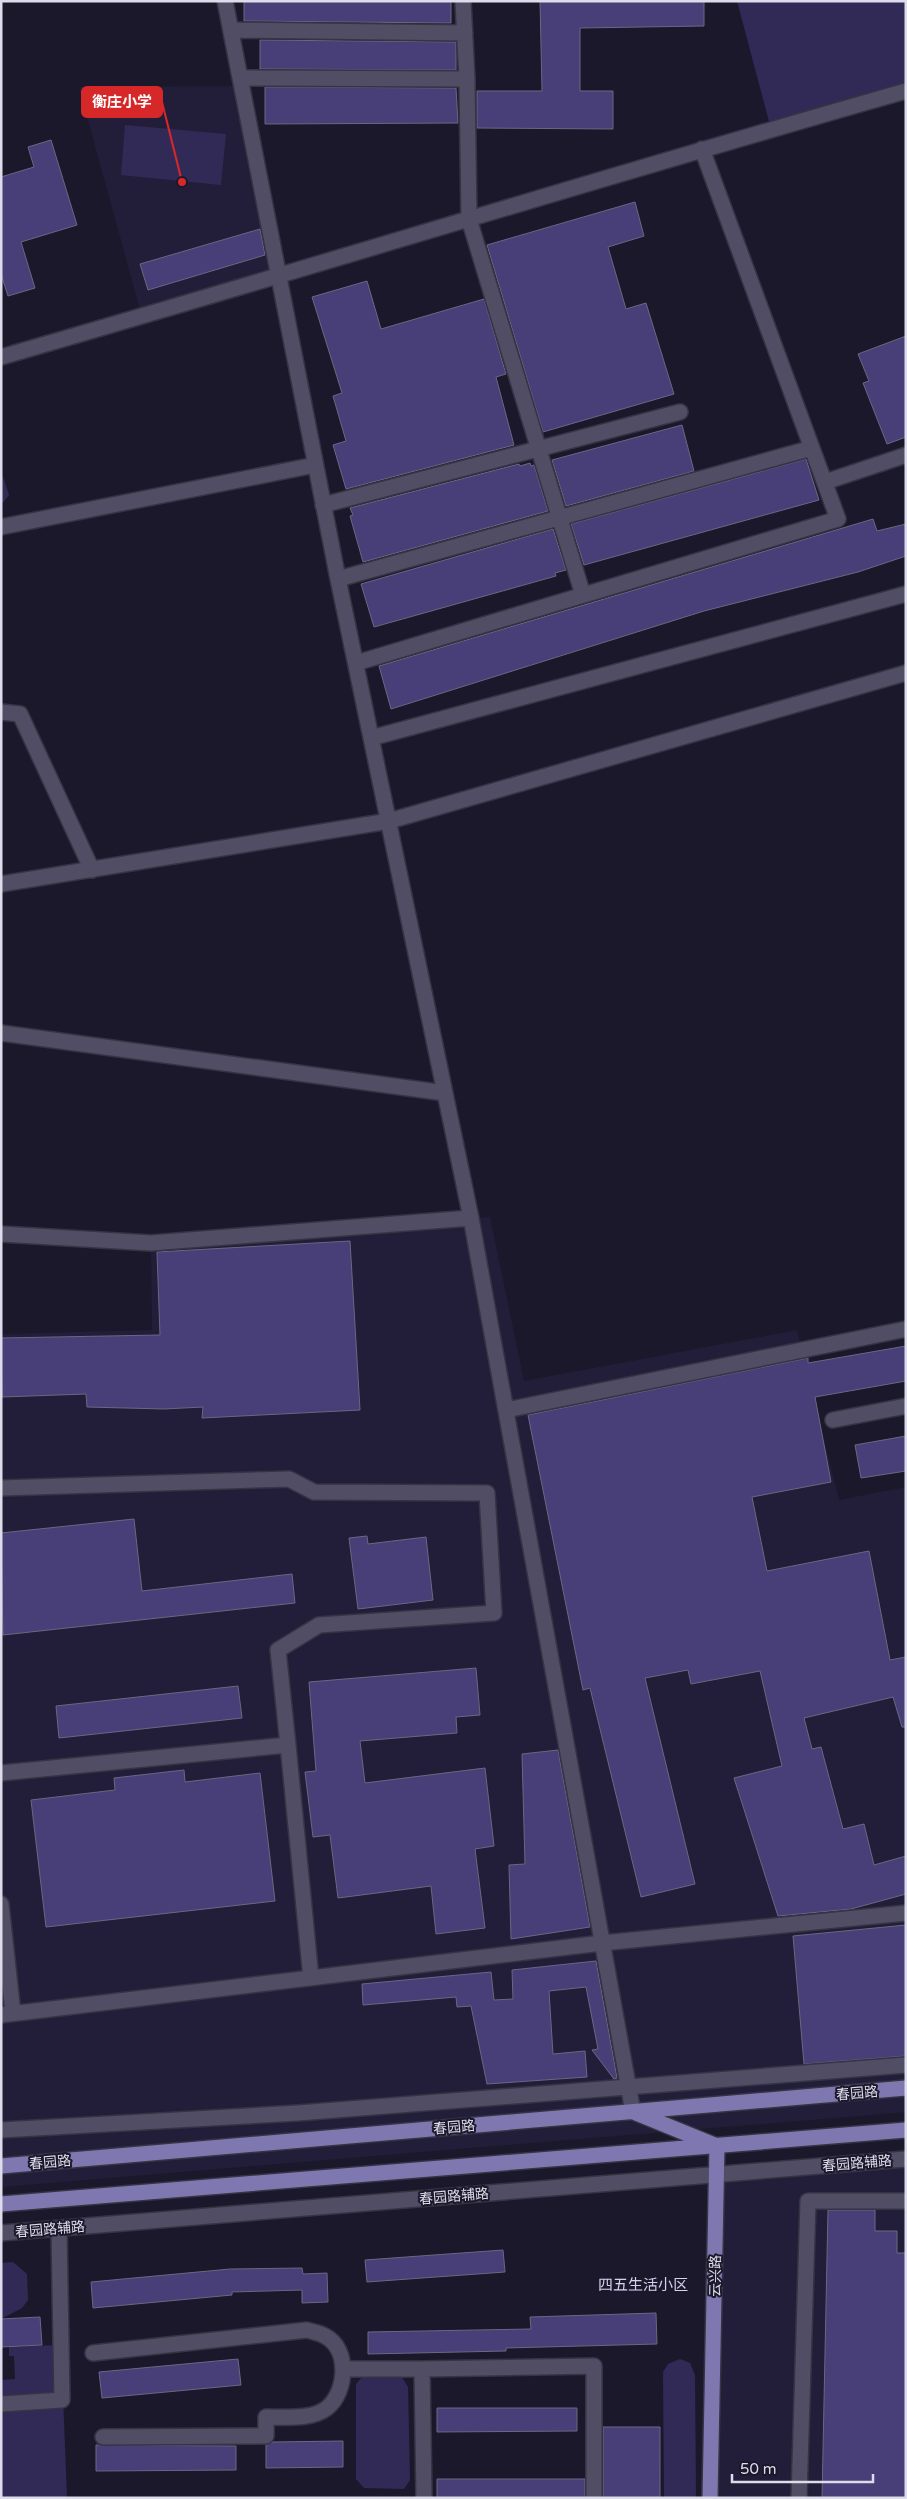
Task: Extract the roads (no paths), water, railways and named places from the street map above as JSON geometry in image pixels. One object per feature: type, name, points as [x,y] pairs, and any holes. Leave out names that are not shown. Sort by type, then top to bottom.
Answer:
[{"type":"main road","name":"春园路","points":[[1,2166],[906,2088]]},
{"type":"main road","points":[[633,2112],[718,2146]]},
{"type":"main road","points":[[1,2204],[906,2130]]},
{"type":"main road","name":"云兴路","points":[[710,2498],[718,2146]]},
{"type":"street","points":[[225,1],[338,579],[471,1218],[633,2112]]},
{"type":"street","points":[[463,1],[467,79],[469,219],[584,595]]},
{"type":"street","points":[[231,30],[465,33]]},
{"type":"street","points":[[240,78],[467,79]]},
{"type":"street","points":[[1,357],[278,277],[702,148],[906,91]]},
{"type":"street","points":[[356,663],[838,519],[702,148]]},
{"type":"street","points":[[324,504],[680,412]]},
{"type":"street","points":[[338,579],[812,448]]},
{"type":"street","points":[[825,482],[906,455]]},
{"type":"street","points":[[1,527],[316,466]]},
{"type":"street","points":[[371,738],[906,594]]},
{"type":"street","points":[[1,884],[389,822],[906,673]]},
{"type":"street","points":[[1,712],[20,714],[92,870]]},
{"type":"street","points":[[1,1033],[445,1093]]},
{"type":"street","points":[[1,1234],[151,1242],[471,1218]]},
{"type":"street","points":[[506,1410],[906,1329]]},
{"type":"street","points":[[833,1420],[906,1406]]},
{"type":"street","points":[[1,1488],[289,1479],[314,1492],[487,1494],[494,1613],[319,1625],[278,1650],[311,1978]]},
{"type":"street","points":[[1,1773],[288,1745]]},
{"type":"street","points":[[1,1904],[7,2014],[602,1943],[906,1913]]},
{"type":"street","points":[[1,2130],[298,2113],[906,2065]]},
{"type":"street","name":"春园路辅路","points":[[1,2233],[906,2159]]},
{"type":"street","points":[[800,2498],[808,2201],[906,2201]]},
{"type":"street","points":[[1,2404],[62,2400],[59,2228]]},
{"type":"street","points":[[93,2352],[307,2330],[326,2336],[339,2350],[343,2369],[341,2388],[327,2408],[306,2416],[266,2417],[266,2436],[103,2437]]},
{"type":"street","points":[[343,2369],[594,2366],[594,2498]]},
{"type":"street","points":[[422,2369],[424,2498]]},
{"type":"place","name":"衡庄小学","points":[[182,182]]},
{"type":"district","name":"四五生活小区","points":[[643,2285]]}]
